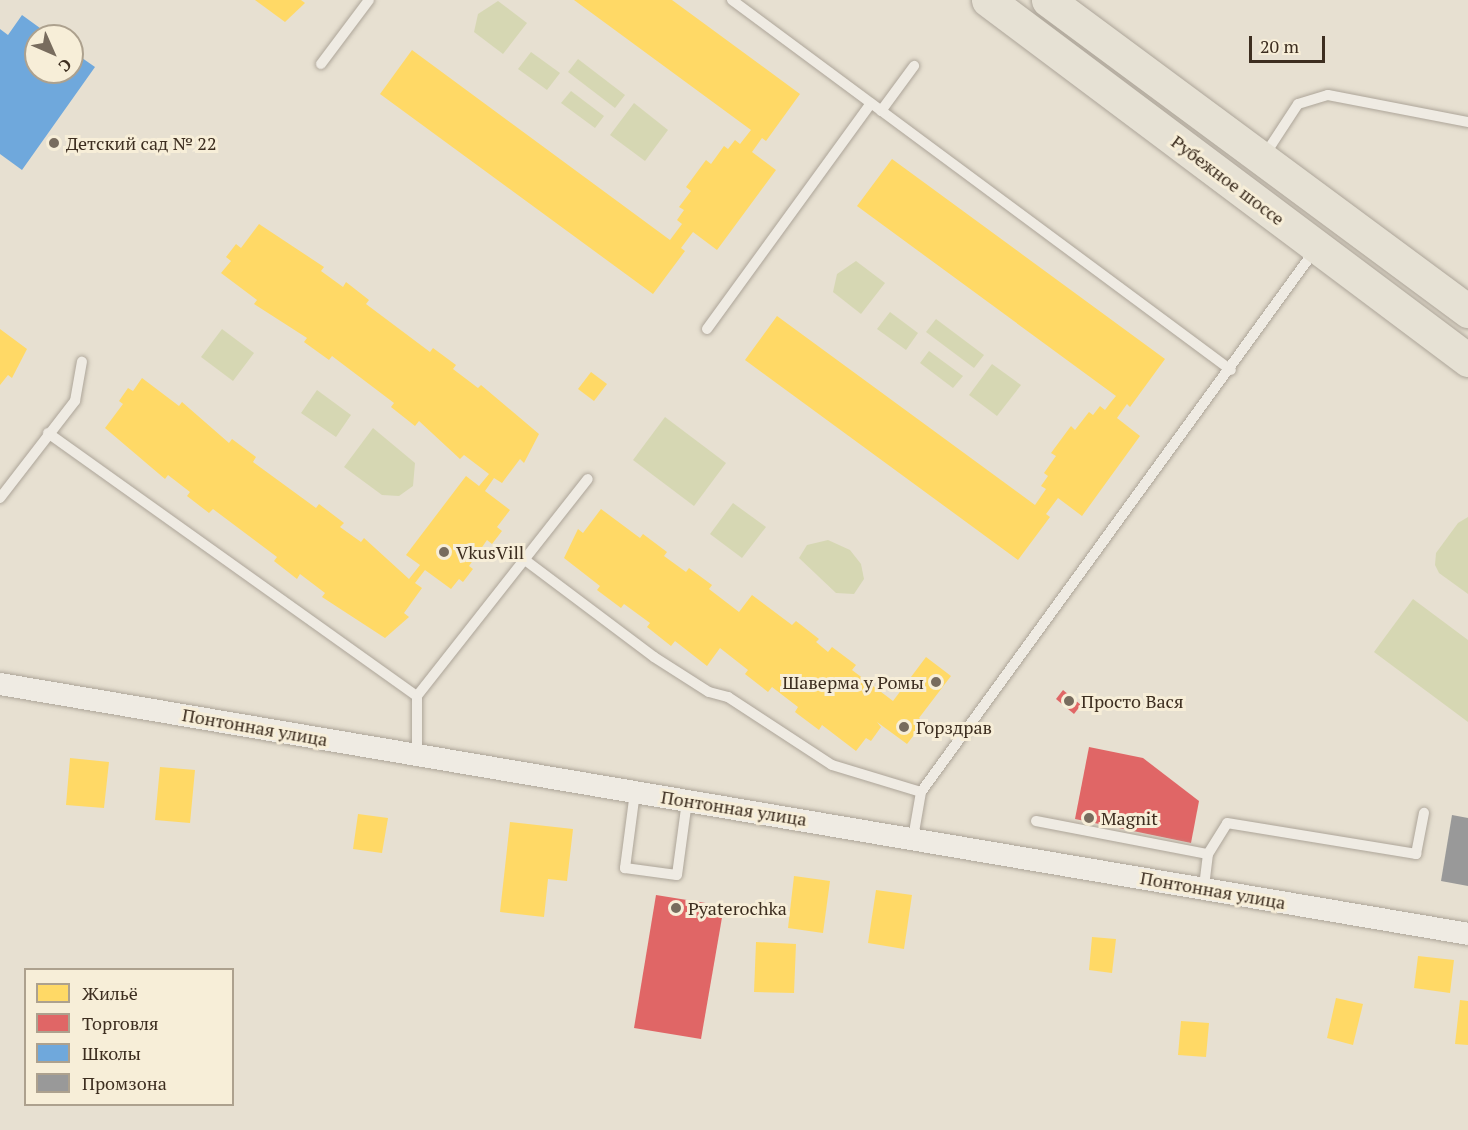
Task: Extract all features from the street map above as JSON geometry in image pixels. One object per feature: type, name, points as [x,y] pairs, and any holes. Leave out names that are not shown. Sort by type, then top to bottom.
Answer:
[{"type":"main road","name":"Рубежное шоссе","points":[[988,0],[1468,360]]},
{"type":"main road","name":"Рубежное шоссе","points":[[1048,0],[1468,311]]},
{"type":"street","name":"Понтонная улица","points":[[0,684],[1468,934]]},
{"type":"lane","points":[[321,64],[369,0]]},
{"type":"lane","points":[[732,0],[1231,370]]},
{"type":"lane","points":[[881,111],[914,66]]},
{"type":"lane","points":[[1262,159],[1298,104],[1328,95],[1468,122]]},
{"type":"lane","points":[[707,329],[871,104]]},
{"type":"lane","points":[[913,838],[921,792],[1231,370],[1318,247]]},
{"type":"lane","points":[[0,498],[75,401],[82,362]]},
{"type":"lane","points":[[48,433],[417,696]]},
{"type":"lane","points":[[417,754],[417,696],[588,479]]},
{"type":"lane","points":[[525,560],[654,657],[709,692],[728,697],[832,765],[921,792]]},
{"type":"lane","points":[[635,792],[625,868],[676,875],[687,801]]},
{"type":"lane","points":[[1204,888],[1208,854],[1227,823],[1416,854],[1425,813]]},
{"type":"lane","points":[[1036,821],[1208,854]]},
{"type":"green space","points":[[498,1],[527,23],[503,54],[474,32],[478,14]]},
{"type":"green space","points":[[531,52],[560,73],[547,90],[518,69]]},
{"type":"green space","points":[[578,59],[625,95],[615,108],[568,72]]},
{"type":"green space","points":[[571,91],[604,116],[595,128],[561,103]]},
{"type":"green space","points":[[634,103],[668,130],[645,161],[610,135]]},
{"type":"green space","points":[[856,261],[885,283],[861,314],[833,292],[837,274]]},
{"type":"green space","points":[[890,312],[918,333],[906,350],[877,329]]},
{"type":"green space","points":[[936,319],[984,355],[974,368],[926,332]]},
{"type":"green space","points":[[222,329],[254,353],[233,381],[201,357]]},
{"type":"green space","points":[[929,351],[963,376],[953,388],[920,363]]},
{"type":"green space","points":[[992,364],[1021,385],[997,416],[969,395]]},
{"type":"green space","points":[[317,390],[351,415],[336,437],[301,413]]},
{"type":"green space","points":[[665,417],[726,463],[694,506],[633,460]]},
{"type":"green space","points":[[373,428],[415,463],[413,486],[399,496],[382,495],[344,467]]},
{"type":"green space","points":[[733,503],[766,527],[742,558],[710,534]]},
{"type":"green space","points":[[1468,517],[1468,594],[1439,573],[1435,565],[1436,553],[1458,523]]},
{"type":"green space","points":[[828,540],[850,550],[861,564],[864,579],[854,594],[836,593],[799,558],[807,545]]},
{"type":"green space","points":[[1413,599],[1468,640],[1468,722],[1374,652]]},
{"type":"building: Жильё","points":[[255,0],[301,0],[305,3],[285,22]]},
{"type":"building: Жильё","points":[[574,0],[672,0],[800,94],[766,141],[762,138],[752,152],[776,170],[717,250],[693,232],[681,248],[685,251],[653,294],[380,94],[412,50],[670,240],[682,224],[677,220],[684,210],[679,207],[691,191],[686,187],[706,160],[711,164],[724,146],[728,149],[735,140],[740,144],[751,130]]},
{"type":"building: Жильё","points":[[892,159],[1165,359],[1130,407],[1127,404],[1117,418],[1140,436],[1082,516],[1058,498],[1046,514],[1050,517],[1018,560],[745,360],[777,316],[1035,505],[1046,489],[1041,486],[1048,476],[1044,473],[1056,456],[1051,453],[1071,426],[1075,430],[1089,412],[1093,415],[1100,406],[1105,410],[1116,396],[857,206]]},
{"type":"building: Жильё","points":[[259,224],[324,267],[321,271],[343,287],[346,282],[369,300],[366,304],[430,352],[433,348],[456,365],[453,369],[478,388],[481,385],[539,434],[524,463],[520,459],[502,483],[494,478],[485,491],[510,510],[497,527],[502,531],[492,544],[487,540],[469,566],[473,569],[463,582],[459,579],[451,589],[425,570],[415,583],[422,588],[404,613],[409,617],[385,638],[322,597],[325,593],[300,574],[297,579],[274,561],[277,557],[213,509],[209,513],[187,496],[190,492],[168,475],[165,479],[105,428],[123,404],[119,401],[128,388],[133,391],[142,378],[179,406],[182,402],[229,443],[232,439],[256,457],[253,462],[316,508],[319,504],[344,523],[340,527],[361,542],[364,538],[409,579],[420,565],[406,555],[466,476],[479,486],[489,474],[464,455],[460,459],[419,421],[415,426],[391,407],[394,403],[332,356],[329,360],[304,342],[307,338],[254,304],[257,300],[221,273],[231,261],[226,257],[236,244],[241,248]]},
{"type":"building: Жильё","points":[[0,329],[27,349],[12,378],[8,375],[0,385]]},
{"type":"building: Жильё","points":[[591,372],[607,384],[594,401],[578,389]]},
{"type":"building: Жильё","points":[[601,509],[640,538],[643,534],[667,552],[664,556],[686,572],[689,568],[712,585],[709,589],[739,612],[752,595],[792,625],[796,621],[819,639],[816,642],[828,652],[832,647],[856,665],[852,670],[893,701],[926,657],[951,676],[919,718],[924,722],[907,744],[877,722],[881,727],[871,741],[866,738],[856,751],[822,725],[819,730],[795,712],[798,707],[772,687],[768,692],[745,674],[748,670],[720,648],[707,666],[675,641],[671,646],[647,627],[650,623],[624,604],[621,608],[597,590],[600,586],[564,558],[578,529],[583,533]]},
{"type":"building: Жильё","points":[[70,758],[109,762],[104,808],[66,805]]},
{"type":"building: Жильё","points":[[160,767],[195,770],[190,823],[155,820]]},
{"type":"building: Жильё","points":[[358,814],[388,818],[382,853],[353,849]]},
{"type":"building: Жильё","points":[[510,822],[573,829],[567,881],[548,879],[544,917],[500,912]]},
{"type":"building: Жильё","points":[[794,876],[830,881],[823,933],[788,928]]},
{"type":"building: Жильё","points":[[876,890],[912,895],[904,949],[868,943]]},
{"type":"building: Жильё","points":[[1092,937],[1116,939],[1112,973],[1089,970]]},
{"type":"building: Жильё","points":[[756,942],[796,944],[794,993],[754,992]]},
{"type":"building: Жильё","points":[[1418,956],[1454,960],[1450,993],[1414,988]]},
{"type":"building: Жильё","points":[[1336,998],[1363,1004],[1353,1045],[1327,1038]]},
{"type":"building: Жильё","points":[[1460,1000],[1468,1001],[1468,1045],[1455,1044]]},
{"type":"building: Жильё","points":[[1181,1021],[1209,1023],[1206,1057],[1178,1055]]},
{"type":"building: Торговля","points":[[1063,690],[1081,705],[1074,714],[1056,699]]},
{"type":"building: Торговля","points":[[1089,747],[1143,758],[1199,801],[1191,843],[1075,819]]},
{"type":"building: Торговля","points":[[656,895],[724,906],[701,1039],[634,1028]]},
{"type":"building: Школы","points":[[22,15],[34,24],[24,24],[24,84],[83,84],[22,170],[0,154],[0,29],[8,35]]},
{"type":"building: Школы","points":[[84,59],[95,67],[84,83]]},
{"type":"building: Промзона","points":[[1452,815],[1468,818],[1468,886],[1441,881]]},
{"type":"place","name":"Детский сад № 22","points":[[54,143]]},
{"type":"place","name":"VkusVill","points":[[444,552]]},
{"type":"place","name":"Шаверма у Ромы","points":[[936,682]]},
{"type":"place","name":"Просто Вася","points":[[1069,701]]},
{"type":"place","name":"Горздрав","points":[[904,727]]},
{"type":"place","name":"Magnit","points":[[1089,818]]},
{"type":"place","name":"Pyaterochka","points":[[676,908]]}]
